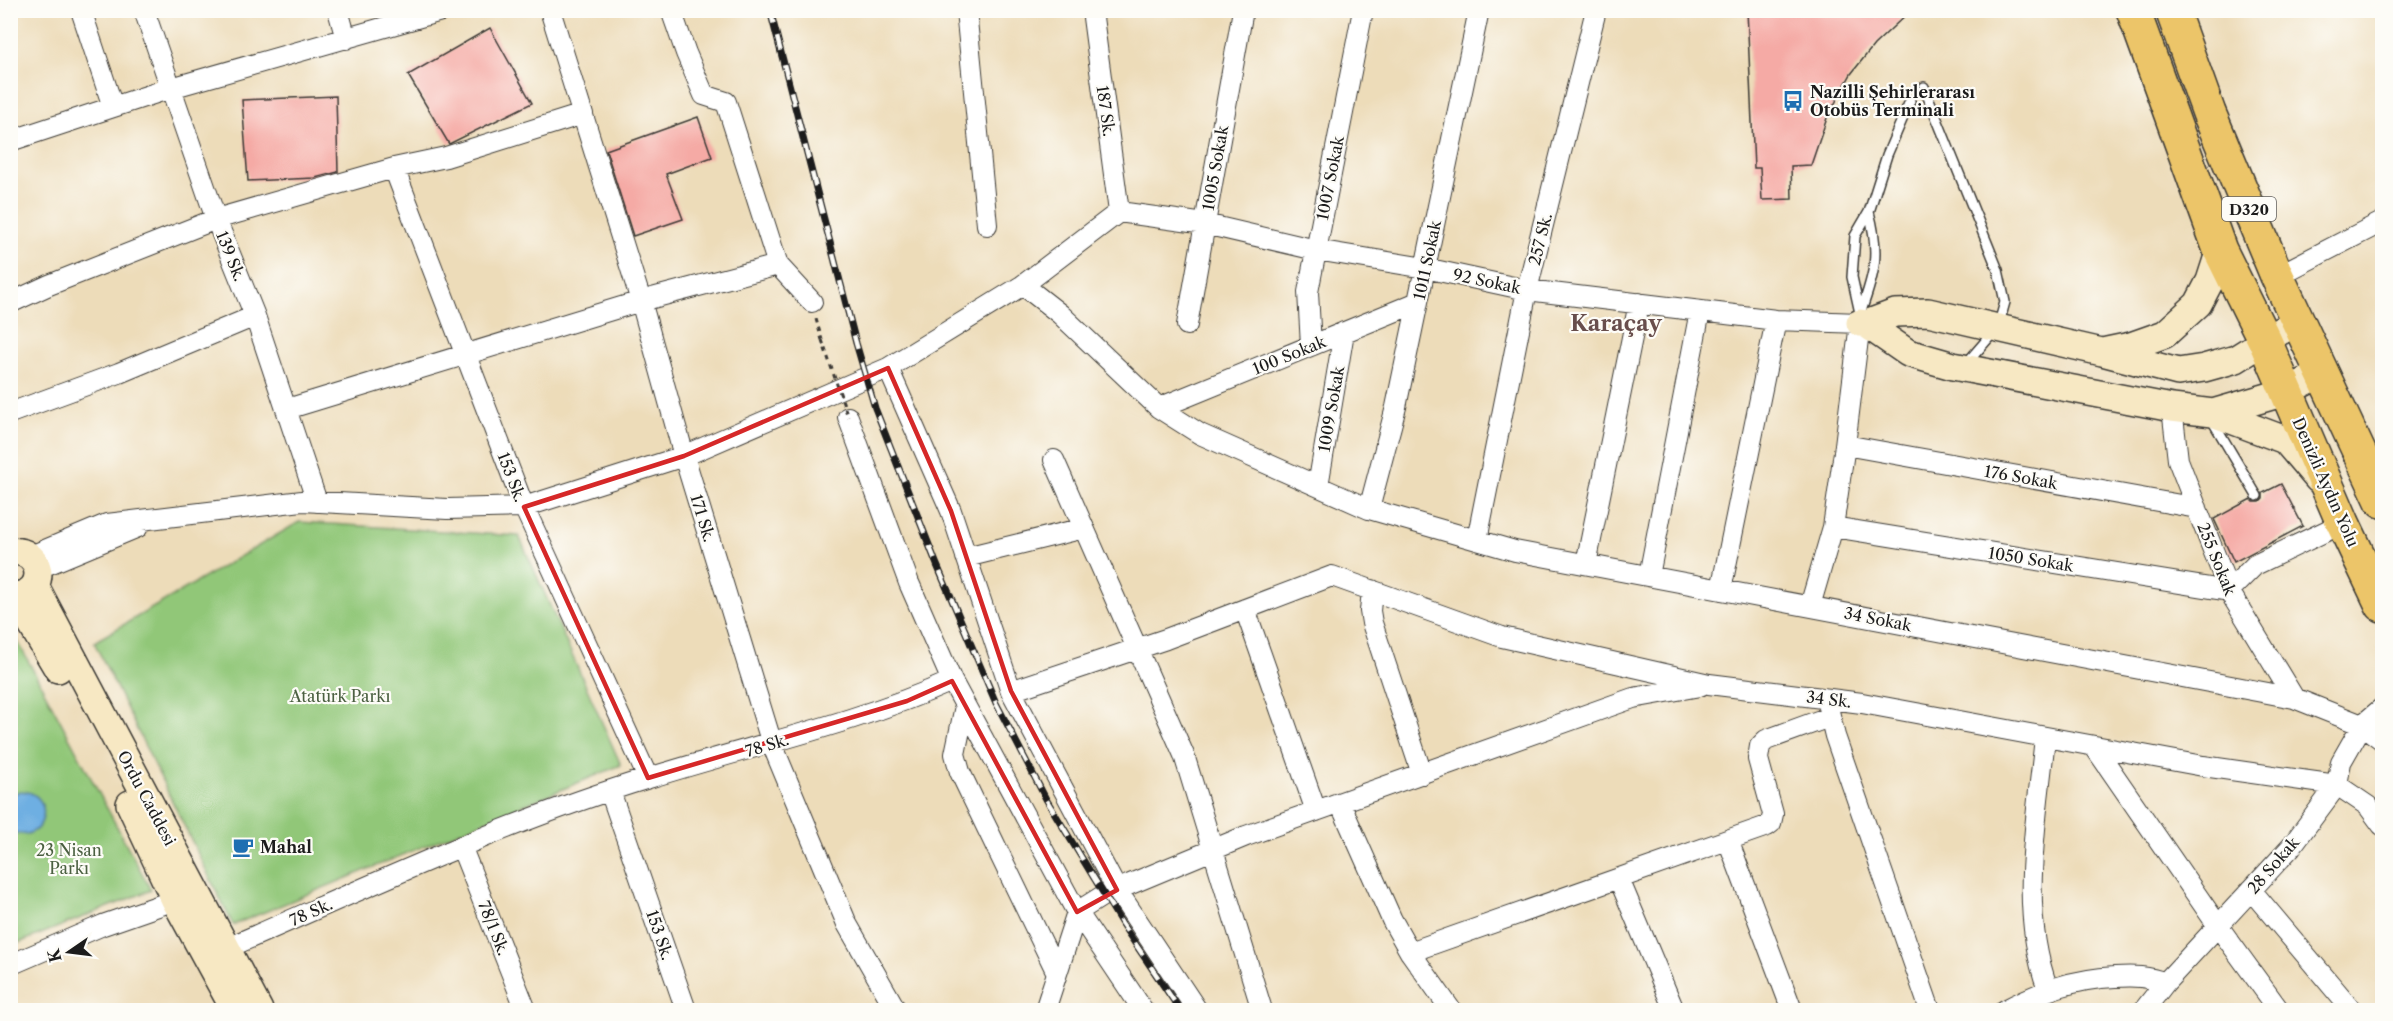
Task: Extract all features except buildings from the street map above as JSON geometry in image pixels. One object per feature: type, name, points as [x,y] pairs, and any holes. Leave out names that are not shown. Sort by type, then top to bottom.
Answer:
[{"type":"highway","name":"D320","points":[[2133,10],[2220,250],[2265,341],[2285,392]]},
{"type":"highway","name":"D320","points":[[2172,10],[2209,113],[2277,276],[2382,501]]},
{"type":"highway","name":"Denizli Aydın Yolu","points":[[2285,392],[2382,605]]},
{"type":"main road","points":[[2102,352],[2131,346],[2165,334],[2198,304],[2210,281],[2220,250]]},
{"type":"main road","points":[[1862,320],[1895,313],[1928,312],[2178,372],[2236,359],[2298,320]]},
{"type":"main road","points":[[1862,320],[1908,353],[1962,368],[2172,408],[2210,413],[2285,440],[2337,509]]},
{"type":"main road","points":[[2210,413],[2285,392],[2321,374]]},
{"type":"main road","name":"Ordu Caddesi","points":[[21,567],[47,649],[124,792],[184,893],[227,948],[259,1011]]},
{"type":"main road","name":"Ordu Caddesi","points":[[184,893],[235,1011]]},
{"type":"street","points":[[81,10],[113,107]]},
{"type":"street","name":"139 Sk.","points":[[144,10],[216,219],[255,316],[317,502]]},
{"type":"street","points":[[338,10],[346,39]]},
{"type":"street","points":[[11,139],[64,124],[171,88],[445,10]]},
{"type":"street","name":"171 Sk.","points":[[550,10],[641,301],[684,456],[772,744],[847,924],[896,1011]]},
{"type":"street","points":[[671,10],[704,95],[726,102],[778,265],[812,302]]},
{"type":"street","points":[[966,10],[987,225]]},
{"type":"street","name":"187 Sk.","points":[[1092,10],[1119,212]]},
{"type":"street","name":"1005 Sokak","points":[[1187,325],[1243,10]]},
{"type":"street","name":"1007 Sokak","points":[[1311,346],[1308,292],[1363,10]]},
{"type":"street","name":"1011 Sokak","points":[[1369,509],[1396,407],[1479,10]]},
{"type":"street","name":"257 Sk.","points":[[1477,540],[1527,290],[1596,10]]},
{"type":"street","points":[[10,303],[49,285],[216,219],[394,168],[446,157],[583,114]]},
{"type":"street","name":"153 Sk.","points":[[394,168],[524,507],[648,778]]},
{"type":"street","points":[[21,567],[163,517],[302,501],[447,509],[524,507],[684,456],[888,368],[1023,285],[1119,212]]},
{"type":"street","name":"92 Sokak","points":[[1119,212],[1205,224],[1316,250],[1425,268],[1527,290],[1776,320],[1862,320]]},
{"type":"street","points":[[2277,276],[2382,222]]},
{"type":"street","points":[[286,409],[641,301],[778,265]]},
{"type":"street","name":"34 Sokak","points":[[1023,285],[1060,314],[1159,408],[1200,434],[1369,509],[1515,551],[2294,698],[2362,725],[2382,740]]},
{"type":"street","name":"100 Sokak","points":[[1159,408],[1418,302]]},
{"type":"street","points":[[1586,564],[1639,303]]},
{"type":"street","points":[[1649,576],[1700,310]]},
{"type":"street","points":[[10,413],[119,373],[255,316]]},
{"type":"street","points":[[1722,590],[1776,320]]},
{"type":"street","points":[[1810,606],[1833,527],[1862,320]]},
{"type":"street","name":"1009 Sokak","points":[[1318,486],[1344,332]]},
{"type":"street","points":[[888,368],[951,511],[1011,691],[1117,890],[1197,1011]]},
{"type":"street","name":"255 Sokak","points":[[2172,408],[2178,460],[2229,591],[2294,698]]},
{"type":"street","points":[[848,417],[909,582],[952,681],[1077,912],[1143,1011]]},
{"type":"street","name":"176 Sokak","points":[[1845,445],[2197,508]]},
{"type":"street","points":[[1054,460],[1184,755],[1262,1011]]},
{"type":"street","points":[[2229,591],[2255,565],[2337,509]]},
{"type":"street","name":"1050 Sokak","points":[[1833,527],[2229,591]]},
{"type":"street","points":[[966,557],[1084,528]]},
{"type":"street","name":"34 Sk.","points":[[1245,609],[1332,576],[1502,637],[1709,684],[1828,708],[1862,703],[2203,766],[2337,785]]},
{"type":"street","points":[[1372,590],[1370,611],[1372,623],[1422,774]]},
{"type":"street","points":[[1011,691],[1245,609],[1316,811]]},
{"type":"street","name":"78 Sk.","points":[[227,948],[461,846],[610,791],[648,778],[772,744],[907,701],[952,681]]},
{"type":"street","points":[[1045,1011],[1077,912],[1104,895],[1212,850],[1316,811],[1633,698],[1709,684]]},
{"type":"street","points":[[965,706],[955,754],[960,772],[1057,973]]},
{"type":"street","points":[[1410,952],[1767,826],[1773,819],[1758,759],[1760,746],[1766,740],[1828,708],[1930,1011]]},
{"type":"street","name":"28 Sokak","points":[[2144,1011],[2165,983],[2290,847],[2337,785],[2341,762],[2362,725],[2382,708]]},
{"type":"street","points":[[2045,737],[2032,881],[2035,942],[2049,989]]},
{"type":"street","points":[[2094,746],[2279,1011]]},
{"type":"street","points":[[2337,785],[2368,806],[2382,825]]},
{"type":"street","name":"153 Sk.","points":[[610,791],[686,1011]]},
{"type":"street","points":[[1340,803],[1375,884],[1410,952],[1451,1011]]},
{"type":"street","points":[[1728,840],[1792,1011]]},
{"type":"street","name":"78/1 Sk.","points":[[461,846],[526,1011]]},
{"type":"street","points":[[1618,879],[1674,1011]]},
{"type":"street","points":[[2251,890],[2352,1011]]},
{"type":"street","points":[[10,965],[184,893]]},
{"type":"street","points":[[2005,1011],[2049,989],[2085,980],[2143,977],[2165,983]]},
{"type":"lane","points":[[1924,87],[1998,270],[2005,302],[1998,327],[1962,368]]},
{"type":"lane","points":[[1862,320],[1852,277],[1855,236],[1869,212],[1887,155],[1910,101]]},
{"type":"lane","points":[[1862,320],[1874,275],[1876,238],[1869,212]]},
{"type":"lane","points":[[2210,413],[2258,496]]},
{"type":"path","points":[[822,340],[848,417]]},
{"type":"highlighted area","points":[[888,368],[951,511],[1011,691],[1117,890],[1077,912],[952,681],[907,701],[648,778],[524,507],[684,456]]},
{"type":"green space","name":"Atatürk Parkı","points":[[299,522],[519,536],[621,765],[233,925],[94,642]]},
{"type":"green space","name":"23 Nisan Parkı","points":[[10,627],[151,890],[11,946],[10,946]]},
{"type":"water","points":[[20,791],[32,794],[40,800],[43,809],[43,818],[39,826],[32,832],[23,834],[11,831],[11,795]]},
{"type":"railway","points":[[770,10],[875,408],[937,565],[996,703],[1046,799],[1122,924],[1180,1010]]},
{"type":"place","name":"Nazilli Şehirlerarası Otobüs Terminali","points":[[1793,101]]},
{"type":"place","name":"Mahal","points":[[243,847]]},
{"type":"district","name":"Karaçay","points":[[1616,323]]}]
